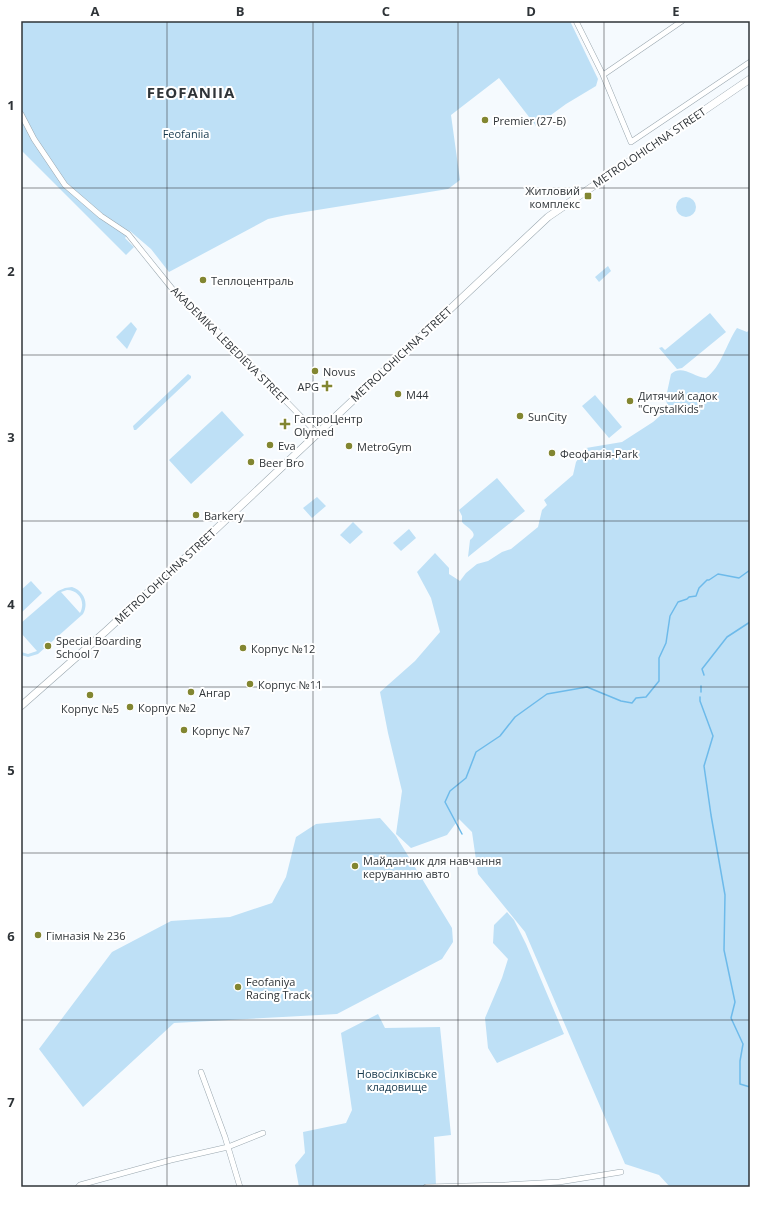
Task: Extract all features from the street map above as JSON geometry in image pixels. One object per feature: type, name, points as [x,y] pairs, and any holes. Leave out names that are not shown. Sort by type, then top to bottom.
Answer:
[{"type":"street","points":[[576,21],[603,75],[630,142],[750,62]]},
{"type":"street","points":[[603,75],[682,21]]},
{"type":"street","name":"METROLOHICHNA STREET","points":[[21,706],[184,560],[317,433],[548,217],[750,79]]},
{"type":"street","name":"AKADEMIKA LEBEDIEVA STREET","points":[[21,114],[34,139],[65,185],[101,216],[128,234],[174,291],[190,308],[199,312],[317,433]]},
{"type":"street","points":[[201,1072],[225,1137],[240,1187]]},
{"type":"street","points":[[79,1186],[170,1160],[228,1147],[263,1133]]},
{"type":"street","points":[[426,1187],[559,1182],[621,1172]]},
{"type":"green space","name":"Feofaniia","points":[[21,21],[570,21],[598,79],[596,86],[566,104],[536,126],[499,78],[451,115],[460,180],[448,189],[268,219],[169,272],[151,249],[130,231],[125,238],[134,247],[126,255],[21,150]]},
{"type":"green space","points":[[686,197],[693,200],[696,207],[693,214],[686,217],[679,214],[676,207],[679,200]]},
{"type":"green space","points":[[608,266],[611,271],[599,282],[595,277]]},
{"type":"green space","points":[[710,313],[726,332],[682,368],[677,369],[659,348],[662,347],[665,350]]},
{"type":"green space","points":[[131,322],[137,329],[127,349],[116,337]]},
{"type":"green space","points":[[737,328],[747,332],[750,329],[750,1187],[670,1187],[659,1175],[625,1164],[525,932],[478,874],[472,832],[459,819],[447,835],[411,848],[396,834],[402,791],[380,692],[415,661],[440,632],[431,598],[417,572],[435,553],[449,568],[449,574],[460,581],[466,573],[477,564],[488,561],[502,552],[511,549],[538,527],[542,510],[547,505],[544,500],[573,475],[576,462],[586,448],[622,442],[653,422],[660,416],[667,405],[666,397],[671,374],[679,370],[706,378],[720,361]]},
{"type":"green space","points":[[188,374],[191,378],[136,430],[134,430],[133,426]]},
{"type":"green space","points":[[595,395],[622,427],[609,438],[582,406]]},
{"type":"green space","points":[[222,411],[244,435],[191,484],[169,460]]},
{"type":"green space","points":[[497,478],[525,511],[468,557],[470,540],[474,535],[472,531],[462,522],[462,516],[459,510]]},
{"type":"green space","points":[[317,497],[326,506],[312,518],[303,508]]},
{"type":"green space","points":[[353,522],[363,532],[350,544],[340,535]]},
{"type":"green space","points":[[409,529],[416,538],[401,551],[393,543]]},
{"type":"green space","points":[[31,581],[42,593],[21,613],[21,590]]},
{"type":"green space","points":[[72,587],[80,591],[86,606],[83,614],[38,654],[28,657],[21,655],[21,652],[28,654],[37,651],[21,633],[21,623],[58,591]],"holes":[[[67,590],[78,594],[82,601],[82,609],[80,613],[61,592]]]},
{"type":"green space","name":"Feofaniya Racing Track","points":[[380,818],[396,836],[452,928],[453,942],[442,959],[337,1014],[174,1023],[83,1107],[39,1049],[112,952],[171,921],[230,917],[272,903],[286,877],[296,837],[316,824]]},
{"type":"green space","points":[[507,912],[514,920],[526,944],[564,1034],[497,1063],[488,1048],[485,1018],[502,978],[508,959],[493,943],[494,925]]},
{"type":"green space","name":"Новосілківське кладовище","points":[[378,1014],[385,1028],[440,1027],[451,1135],[434,1137],[436,1186],[299,1187],[295,1165],[305,1153],[303,1132],[346,1123],[352,1110],[341,1033]]},
{"type":"waterway","points":[[462,834],[445,802],[450,791],[466,778],[476,752],[500,736],[515,717],[547,694],[587,687],[621,701],[632,703],[636,698],[646,697],[659,681],[659,658],[666,643],[670,616],[678,602],[689,597],[696,596],[699,588],[707,580],[718,574],[739,578],[750,570]]},
{"type":"waterway","points":[[704,675],[702,669],[727,637],[750,622]]},
{"type":"waterway","points":[[701,686],[701,692]]},
{"type":"waterway","points":[[700,697],[700,701],[713,736],[704,766],[725,895],[724,950],[735,1002],[731,1018],[743,1044],[740,1061],[740,1084],[750,1087]]},
{"type":"place","name":"Premier (27-Б)","points":[[485,120]]},
{"type":"place","name":"Житловий комплекс","points":[[588,196]]},
{"type":"place","name":"Теплоцентраль","points":[[203,280]]},
{"type":"place","name":"Novus","points":[[315,371]]},
{"type":"place","name":"APG","points":[[327,386]]},
{"type":"place","name":"M44","points":[[398,394]]},
{"type":"place","name":"Дитячий садок \"CrystalKids\"","points":[[630,401]]},
{"type":"place","name":"SunCity","points":[[520,416]]},
{"type":"place","name":"ГастроЦентр Olymed","points":[[285,424]]},
{"type":"place","name":"Eva","points":[[270,445]]},
{"type":"place","name":"MetroGym","points":[[349,446]]},
{"type":"place","name":"Феофанія-Park","points":[[552,453]]},
{"type":"place","name":"Beer Bro","points":[[251,462]]},
{"type":"place","name":"Barkery","points":[[196,515]]},
{"type":"place","name":"Special Boarding School 7","points":[[48,646]]},
{"type":"place","name":"Корпус №12","points":[[243,648]]},
{"type":"place","name":"Корпус №11","points":[[250,684]]},
{"type":"place","name":"Ангар","points":[[191,692]]},
{"type":"place","name":"Корпус №5","points":[[90,695]]},
{"type":"place","name":"Корпус №2","points":[[130,707]]},
{"type":"place","name":"Корпус №7","points":[[184,730]]},
{"type":"place","name":"Майданчик для навчання керуванню авто","points":[[355,866]]},
{"type":"place","name":"Гімназія № 236","points":[[38,935]]},
{"type":"place","name":"Feofaniya Racing Track","points":[[238,987]]},
{"type":"district","name":"FEOFANIIA","points":[[191,92]]}]
